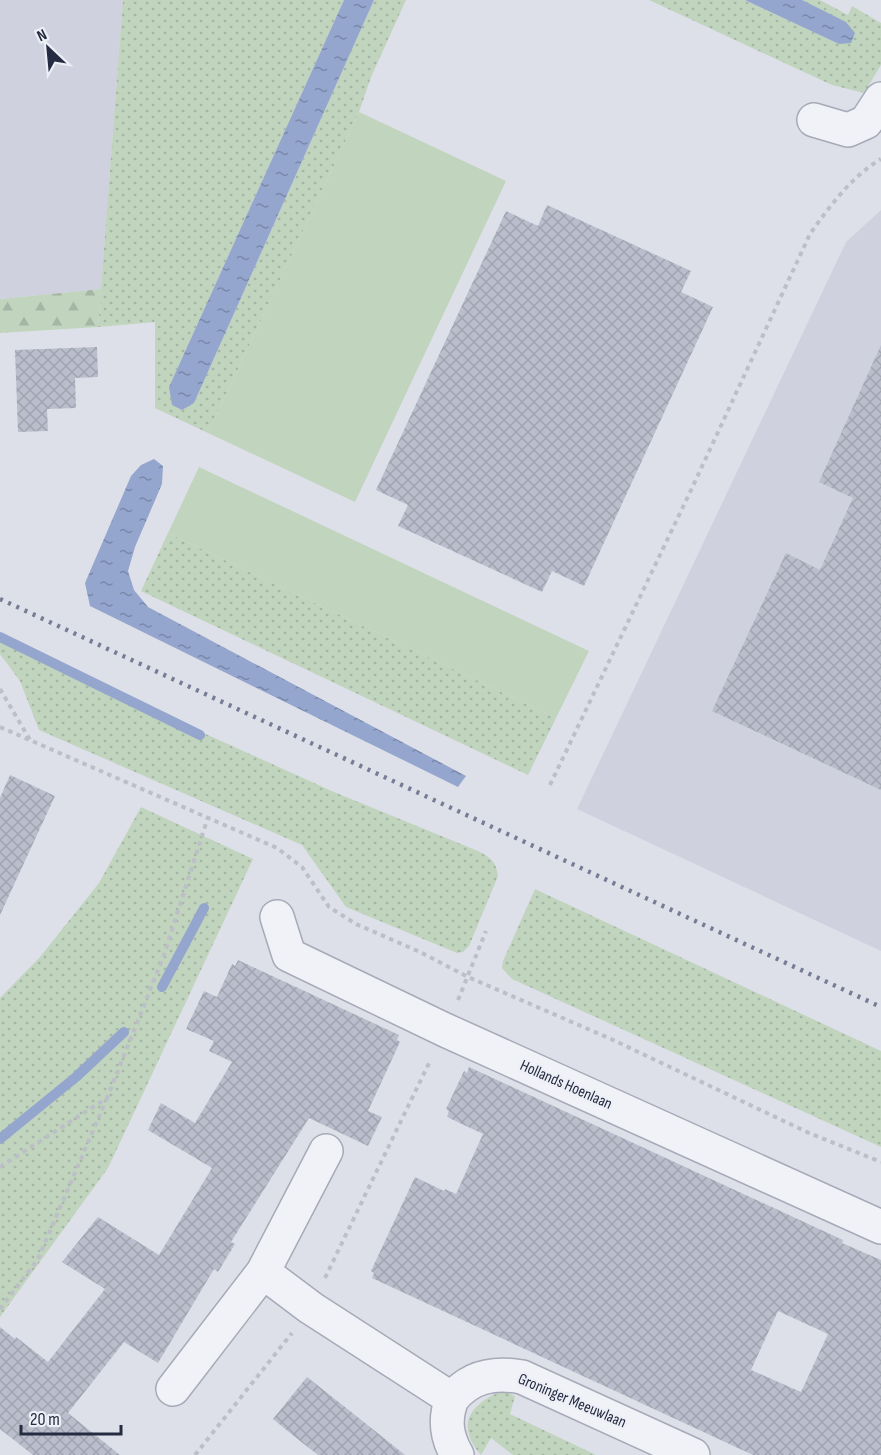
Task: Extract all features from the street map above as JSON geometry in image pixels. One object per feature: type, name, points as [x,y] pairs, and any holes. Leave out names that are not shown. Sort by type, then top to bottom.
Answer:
[{"type":"street","points":[[814,120],[848,130],[866,122],[881,99]]},
{"type":"street","name":"Hollands Hoenlaan","points":[[277,917],[289,955],[445,1030],[881,1227]]},
{"type":"street","points":[[173,1389],[263,1272],[326,1151]]},
{"type":"street","points":[[263,1272],[311,1308],[452,1399],[447,1412],[446,1426],[457,1455]]},
{"type":"street","name":"Groninger Meeuwlaan","points":[[452,1399],[461,1388],[473,1380],[509,1375],[522,1377],[693,1455]]},
{"type":"path","points":[[550,785],[810,234],[831,203],[881,159]]},
{"type":"path","points":[[0,689],[30,741]]},
{"type":"path","points":[[0,727],[277,848],[302,867],[329,908],[356,924],[420,952],[468,977],[611,1039],[810,1133],[881,1162]]},
{"type":"path","points":[[0,1309],[38,1259],[107,1098],[164,955],[208,817]]},
{"type":"path","points":[[195,1455],[311,1308],[445,1030],[486,931]]},
{"type":"path","points":[[0,1167],[107,1098]]},
{"type":"shaded area","points":[[0,0],[123,0],[101,289],[0,299]]},
{"type":"shaded area","points":[[881,210],[881,951],[577,809],[846,242]]},
{"type":"green space","points":[[123,0],[344,0],[169,387],[194,403],[374,0],[406,0],[371,77],[359,112],[208,433],[155,408],[155,322],[98,327]]},
{"type":"green space","points":[[649,0],[745,0],[839,44],[802,0],[820,0],[848,15],[852,6],[881,23],[881,65],[864,93],[832,85]]},
{"type":"green space","points":[[359,112],[506,181],[355,502],[208,433]]},
{"type":"green space","points":[[101,289],[98,327],[0,333],[0,299]]},
{"type":"green space","points":[[199,467],[589,651],[556,718],[168,533]]},
{"type":"green space","points":[[168,533],[556,718],[528,775],[141,591]]},
{"type":"green space","points":[[0,641],[334,792],[486,856],[494,863],[498,876],[469,946],[463,952],[457,953],[346,907],[302,845],[39,730],[20,681],[0,654]]},
{"type":"green space","points":[[141,807],[253,859],[108,1168],[0,1317],[0,998],[40,957],[99,883]]},
{"type":"green space","points":[[535,889],[881,1051],[881,1147],[512,979],[502,968],[503,961]]},
{"type":"green space","points":[[502,1391],[515,1396],[510,1414],[596,1455],[513,1455],[491,1438],[481,1455],[469,1434],[470,1417],[474,1409],[482,1402]]},
{"type":"water","points":[[344,0],[374,0],[194,403],[182,410],[172,405],[169,387]]},
{"type":"water","points":[[745,0],[802,0],[846,22],[855,33],[851,43],[839,44]]},
{"type":"water","points":[[154,459],[163,466],[162,484],[135,547],[128,571],[134,590],[148,607],[466,776],[458,787],[90,606],[85,583],[131,476],[141,465]]},
{"type":"building","points":[[547,205],[691,271],[681,292],[713,307],[584,586],[552,571],[542,592],[398,526],[408,505],[376,490],[506,211],[538,226]]},
{"type":"building","points":[[881,345],[881,790],[712,711],[786,553],[820,570],[853,498],[819,482]]},
{"type":"building","points":[[97,347],[98,377],[75,378],[76,408],[47,409],[48,431],[18,432],[15,350]]},
{"type":"building","points":[[10,775],[55,796],[0,915],[0,798]]},
{"type":"building","points":[[238,960],[399,1035],[397,1040],[400,1042],[368,1111],[382,1117],[368,1146],[309,1118],[231,1242],[235,1244],[218,1272],[214,1269],[158,1363],[124,1342],[68,1413],[120,1455],[33,1455],[0,1429],[0,1327],[48,1362],[105,1289],[62,1262],[98,1217],[159,1255],[212,1168],[148,1130],[161,1103],[195,1123],[232,1062],[209,1051],[214,1041],[186,1029],[204,991],[217,997],[232,964],[235,966]]},
{"type":"building","points":[[469,1067],[843,1240],[842,1243],[881,1260],[881,1455],[753,1455],[372,1278],[374,1273],[371,1271],[415,1177],[444,1191],[445,1189],[456,1194],[483,1134],[447,1117],[449,1111],[446,1109],[464,1071],[467,1073]],"holes":[[[778,1311],[828,1334],[801,1392],[751,1370]]]},
{"type":"building","points":[[307,1377],[405,1455],[318,1455],[295,1437],[273,1419]]},
{"type":"waterway","points":[[0,637],[200,735]]},
{"type":"waterway","points":[[162,987],[204,908]]},
{"type":"waterway","points":[[0,1139],[76,1077],[124,1032]]},
{"type":"railway","points":[[0,599],[881,1007]]}]
